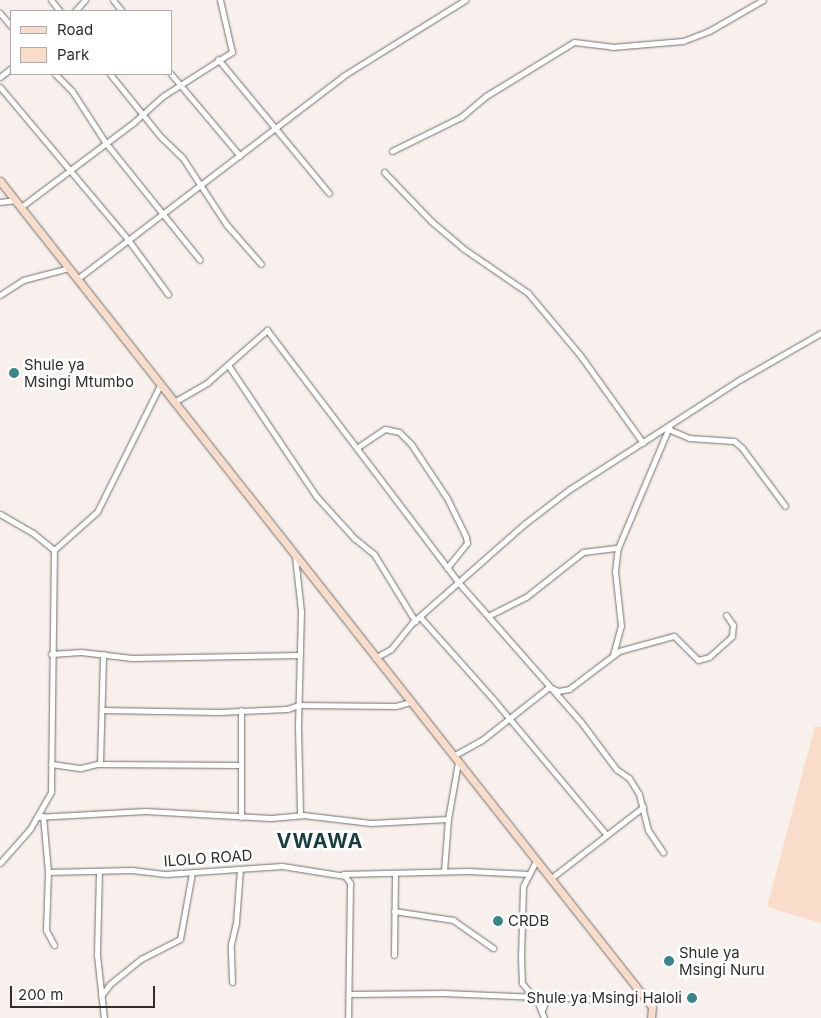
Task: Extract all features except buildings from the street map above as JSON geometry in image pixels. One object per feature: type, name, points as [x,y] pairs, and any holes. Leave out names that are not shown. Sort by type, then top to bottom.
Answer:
[{"type":"street","points":[[51,0],[59,10]]},
{"type":"street","points":[[76,10],[85,0]]},
{"type":"street","points":[[113,0],[121,10]]},
{"type":"street","points":[[21,207],[143,114],[179,84],[232,52],[220,0]]},
{"type":"street","points":[[77,279],[203,185],[343,76],[465,0]]},
{"type":"street","points":[[392,151],[461,117],[486,96],[538,63],[561,53],[574,42],[638,47],[684,41],[710,30],[763,0]]},
{"type":"street","points":[[0,13],[10,25]]},
{"type":"street","points":[[218,59],[329,193]]},
{"type":"street","points":[[0,77],[10,69]]},
{"type":"street","points":[[56,75],[72,91],[105,142],[165,214],[200,260]]},
{"type":"street","points":[[111,75],[203,185],[226,224],[261,264]]},
{"type":"street","points":[[172,75],[240,156]]},
{"type":"street","points":[[0,87],[129,241],[168,294]]},
{"type":"street","points":[[384,172],[432,221],[464,249],[528,293],[580,355],[642,443]]},
{"type":"street","points":[[0,181],[652,1007],[652,1018]]},
{"type":"street","points":[[0,202],[16,200]]},
{"type":"street","points":[[0,295],[23,280],[69,268]]},
{"type":"street","points":[[174,402],[208,382],[266,330],[358,446],[458,582],[490,615],[549,687],[587,729],[616,769],[628,778],[643,807],[648,830],[663,852]]},
{"type":"street","points":[[375,658],[390,649],[417,619],[523,525],[570,489],[821,333]]},
{"type":"street","points":[[228,365],[316,496],[354,538],[374,554],[417,619],[493,699],[508,720],[606,834]]},
{"type":"street","points":[[0,863],[37,817],[51,792],[51,654],[54,550],[98,512],[160,385]]},
{"type":"street","points":[[669,427],[689,438],[734,441],[742,448],[785,506]]},
{"type":"street","points":[[613,655],[621,626],[615,571],[618,548],[669,427]]},
{"type":"street","points":[[358,446],[385,429],[399,432],[411,444],[447,498],[466,537],[467,543],[447,568]]},
{"type":"street","points":[[0,514],[33,533],[54,550]]},
{"type":"street","points":[[490,615],[511,602],[526,598],[583,552],[618,548]]},
{"type":"street","points":[[295,556],[301,611],[299,705],[300,815]]},
{"type":"street","points":[[549,687],[558,691],[569,689],[613,655],[674,636],[698,660],[709,657],[732,636],[733,626],[726,615]]},
{"type":"street","points":[[51,654],[81,652],[132,658],[300,655]]},
{"type":"street","points":[[100,764],[103,654]]},
{"type":"street","points":[[444,871],[448,819],[456,759],[549,687]]},
{"type":"street","points":[[102,710],[287,709],[299,705],[363,707],[410,702]]},
{"type":"street","points":[[241,710],[241,816]]},
{"type":"street","points":[[51,764],[81,768],[100,764],[241,764]]},
{"type":"street","points":[[550,879],[643,807]]},
{"type":"street","points":[[42,808],[48,872],[46,930],[54,945]]},
{"type":"street","points":[[37,817],[145,810],[241,816],[300,815],[371,824],[448,819]]},
{"type":"street","points":[[536,861],[523,886],[522,982],[542,1010],[544,1018]]},
{"type":"street","name":"ILOLO ROAD","points":[[48,872],[192,873],[282,866],[339,874],[395,874],[444,871],[529,874]]},
{"type":"street","points":[[232,982],[231,944],[236,923],[240,869]]},
{"type":"street","points":[[99,871],[97,954],[104,1018]]},
{"type":"street","points":[[101,996],[110,984],[141,959],[180,939],[192,873]]},
{"type":"street","points":[[339,874],[350,883],[348,1018]]},
{"type":"street","points":[[394,955],[395,874]]},
{"type":"street","points":[[394,911],[452,920],[493,948]]},
{"type":"street","points":[[349,994],[530,995],[633,1001]]},
{"type":"street","points":[[542,1010],[548,996]]},
{"type":"green space","points":[[815,726],[821,727],[821,923],[767,907]]},
{"type":"place","name":"Shule ya Msingi Mtumbo","points":[[14,373]]},
{"type":"place","name":"CRDB","points":[[498,921]]},
{"type":"place","name":"Shule ya Msingi Nuru","points":[[669,961]]},
{"type":"place","name":"Shule ya Msingi Haloli","points":[[692,998]]},
{"type":"district","name":"VWAWA","points":[[320,841]]}]
